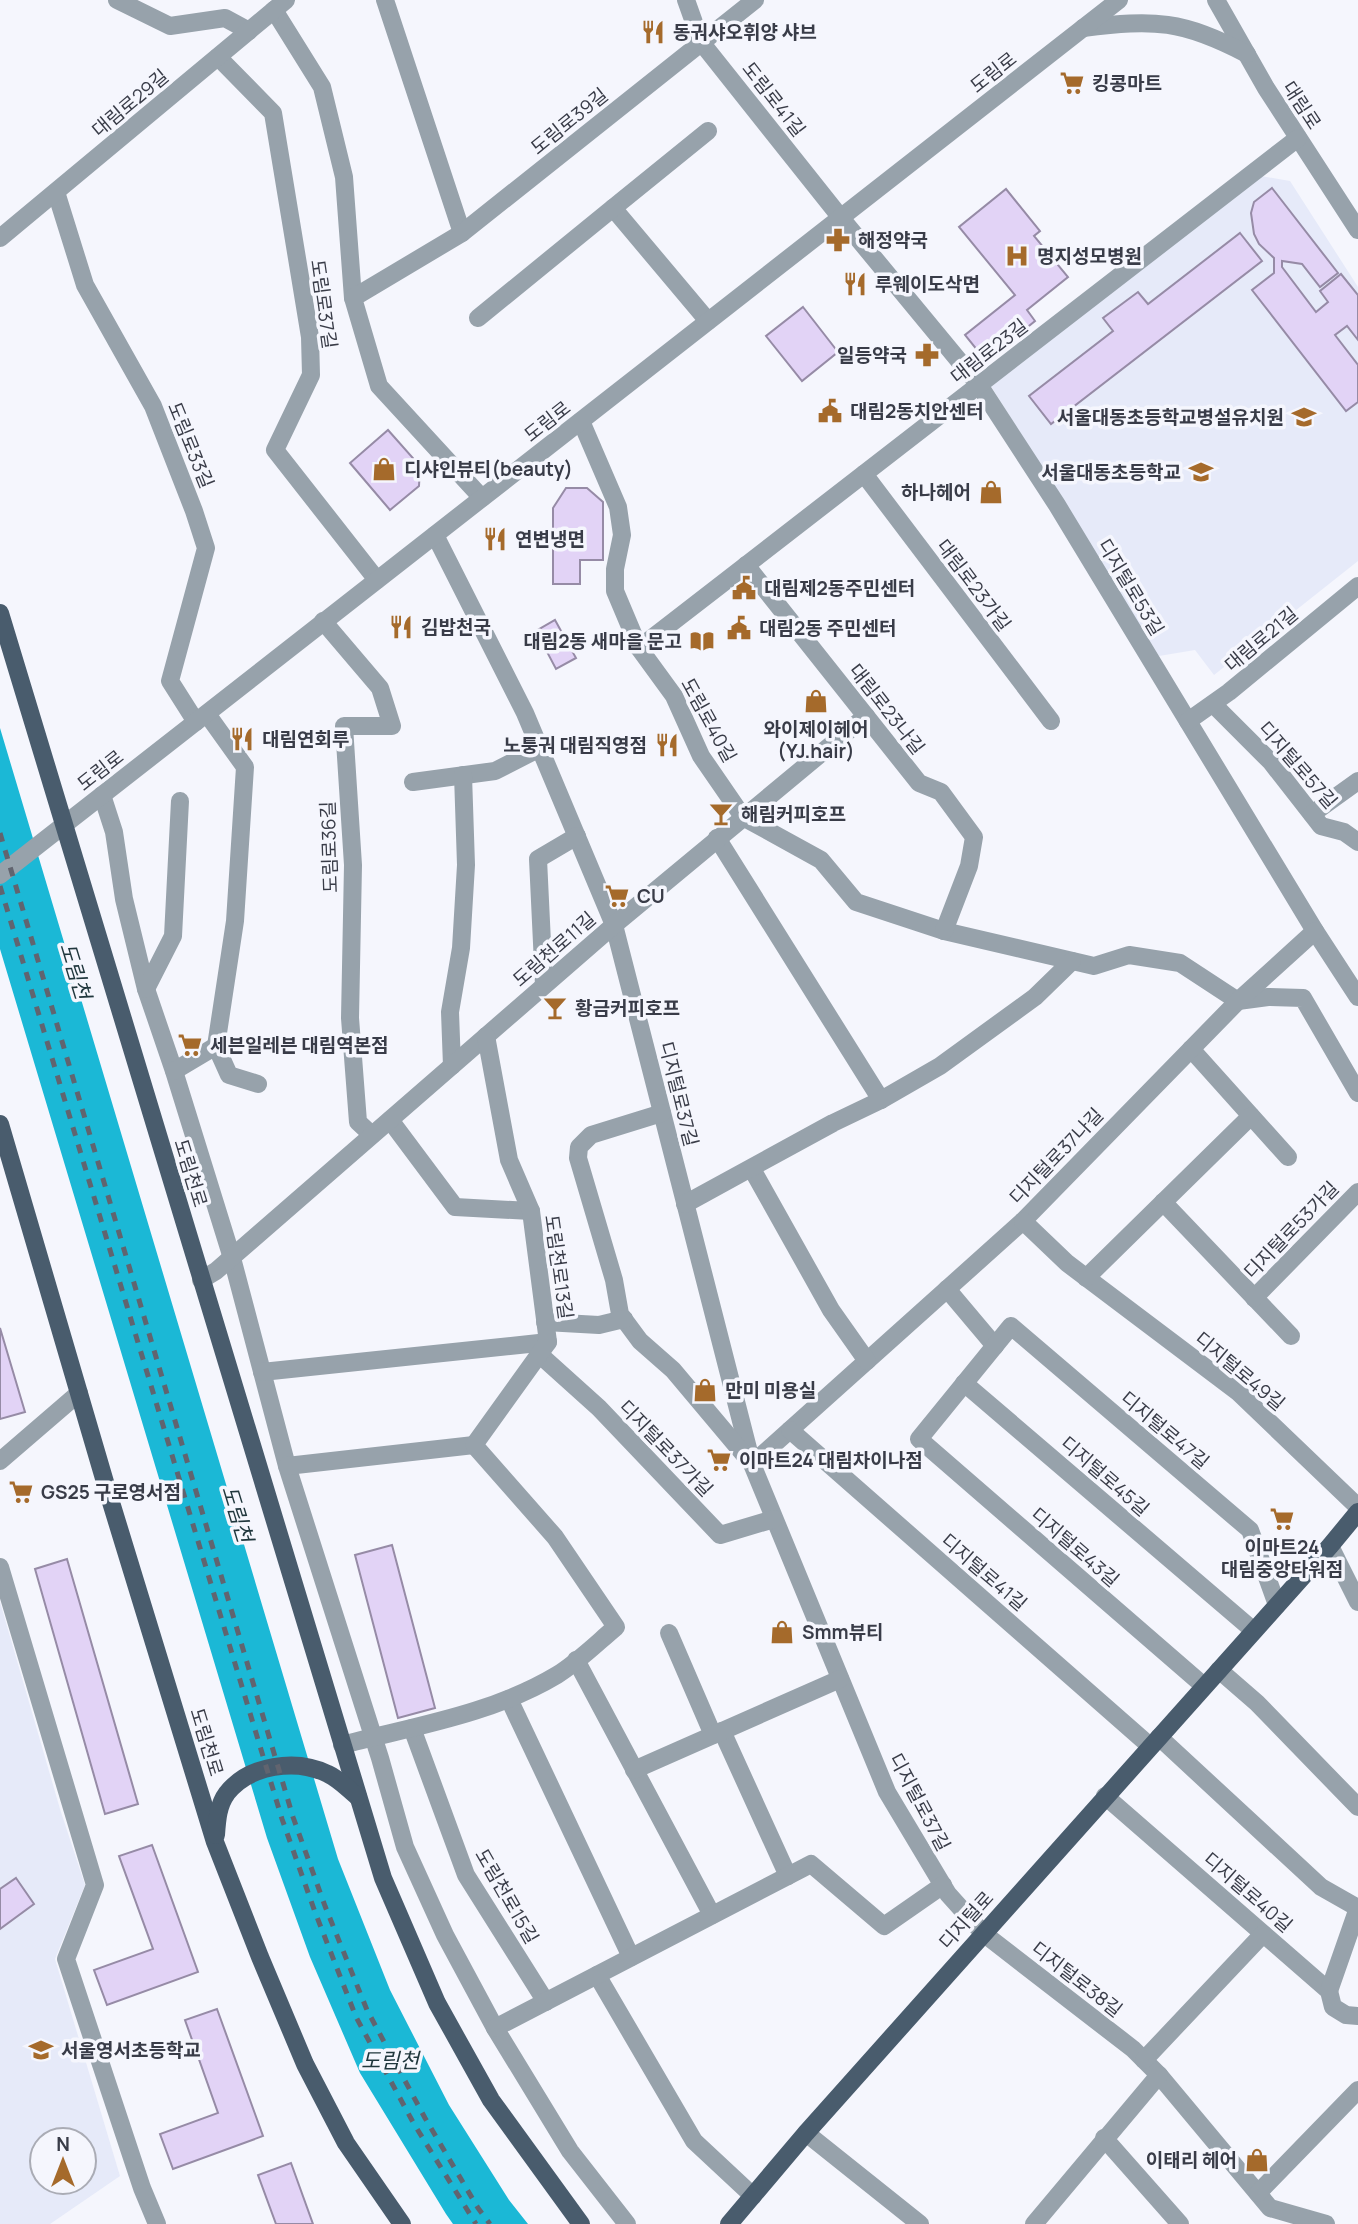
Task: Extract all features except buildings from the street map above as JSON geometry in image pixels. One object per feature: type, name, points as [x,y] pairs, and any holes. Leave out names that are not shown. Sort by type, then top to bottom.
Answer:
[{"type":"main road","name":"도림천로","points":[[0,613],[342,1745],[352,1792],[383,1878],[438,2003],[491,2101],[581,2224]]},
{"type":"main road","name":"도림천로","points":[[0,1124],[215,1842],[305,2064],[345,2143],[402,2224]]},
{"type":"main road","name":"디지털로","points":[[729,2224],[983,1933],[1330,1546],[1358,1509]]},
{"type":"main road","points":[[215,1842],[217,1816],[226,1795],[241,1779],[271,1767],[304,1765],[328,1774],[352,1792]]},
{"type":"street","points":[[117,0],[170,26],[226,18],[249,32]]},
{"type":"street","points":[[385,0],[462,233]]},
{"type":"street","name":"도림로41길","points":[[686,0],[701,42],[841,218]]},
{"type":"street","name":"도림로39길","points":[[353,298],[462,233],[755,0]]},
{"type":"street","name":"도림로","points":[[0,875],[1119,0]]},
{"type":"street","name":"대림로","points":[[1216,0],[1298,138],[1358,230]]},
{"type":"street","points":[[280,5],[322,87],[344,177],[353,298],[379,386],[482,498]]},
{"type":"street","name":"대림로29길","points":[[0,238],[280,5]]},
{"type":"street","points":[[1083,28],[1137,22],[1188,27],[1247,54]]},
{"type":"street","name":"도림로37길","points":[[218,57],[273,113],[310,337],[312,375],[275,450],[377,580]]},
{"type":"street","points":[[478,318],[708,131]]},
{"type":"street","name":"대림로23길","points":[[639,648],[1298,138]]},
{"type":"street","name":"도림로33길","points":[[56,192],[85,285],[153,406],[206,548],[170,681],[201,718]]},
{"type":"street","points":[[613,208],[708,321]]},
{"type":"street","name":"디지털로53길","points":[[841,218],[979,385],[1057,505],[1315,931],[1358,997]]},
{"type":"street","name":"도림로40길","points":[[581,421],[618,507],[622,535],[615,569],[615,591],[639,648],[674,696],[701,756],[743,817],[821,860],[856,902],[944,931],[1094,966],[1129,955],[1180,963],[1238,1001]]},
{"type":"street","name":"대림로23가길","points":[[864,474],[1051,721]]},
{"type":"street","name":"디지털로37길","points":[[435,535],[525,713],[614,925],[752,1464],[887,1792],[943,1885],[983,1933]]},
{"type":"street","name":"대림로23나길","points":[[746,565],[919,783],[942,793],[974,837],[970,866],[944,931]]},
{"type":"street","name":"대림로21길","points":[[1188,722],[1358,586]]},
{"type":"street","name":"도림로36길","points":[[324,621],[380,688],[392,726],[344,726],[353,865],[350,1018],[358,1122],[372,1135]]},
{"type":"street","name":"디지털로57길","points":[[1213,704],[1271,762],[1321,826],[1345,832],[1358,842]]},
{"type":"street","name":"도림천로11길","points":[[201,1280],[232,1258],[614,925],[866,716]]},
{"type":"street","points":[[201,718],[245,767],[235,921],[216,1046],[229,1075],[258,1084]]},
{"type":"street","points":[[413,782],[495,771],[540,748]]},
{"type":"street","points":[[452,1066],[450,1012],[461,948],[466,864],[463,775]]},
{"type":"street","points":[[1312,814],[1358,781]]},
{"type":"street","points":[[102,795],[114,832],[124,899],[146,989],[232,1258],[287,1466],[405,1847],[445,1935],[495,2028],[570,2151],[627,2224]]},
{"type":"street","points":[[146,989],[173,936],[180,801]]},
{"type":"street","points":[[544,985],[538,859],[577,836]]},
{"type":"street","points":[[717,838],[881,1100]]},
{"type":"street","name":"디지털로37나길","points":[[752,1464],[1023,1221],[1238,1001],[1315,931]]},
{"type":"street","points":[[685,1204],[940,1066],[1035,997],[1072,961]]},
{"type":"street","points":[[1238,1001],[1268,997],[1303,998],[1358,1093]]},
{"type":"street","name":"도림천로13길","points":[[486,1035],[509,1160],[531,1210],[545,1322],[544,1348]]},
{"type":"street","points":[[174,1071],[216,1046]]},
{"type":"street","points":[[1191,1049],[1288,1157]]},
{"type":"street","points":[[662,1114],[591,1135],[579,1147],[579,1158],[624,1319],[640,1341],[673,1370],[752,1464]]},
{"type":"street","points":[[1086,1278],[1251,1116]]},
{"type":"street","points":[[390,1120],[455,1207],[531,1210]]},
{"type":"street","points":[[752,1169],[831,1310],[867,1361]]},
{"type":"street","name":"디지털로53가길","points":[[1254,1298],[1358,1192]]},
{"type":"street","name":"디지털로53가길","points":[[1163,1202],[1291,1336]]},
{"type":"street","name":"디지털로49길","points":[[1023,1221],[1067,1263],[1238,1392],[1358,1509]]},
{"type":"street","points":[[947,1289],[995,1346],[964,1383]]},
{"type":"street","points":[[545,1322],[599,1325],[624,1319]]},
{"type":"street","name":"디지털로47길","points":[[995,1346],[1011,1326],[1250,1530],[1277,1605]]},
{"type":"street","points":[[262,1372],[544,1348]]},
{"type":"street","points":[[287,1466],[474,1445],[544,1348]]},
{"type":"street","name":"디지털로37가길","points":[[544,1348],[720,1535],[774,1519]]},
{"type":"street","name":"디지털로43길","points":[[964,1383],[919,1439],[1204,1686]]},
{"type":"street","name":"디지털로45길","points":[[964,1383],[1254,1631]]},
{"type":"street","points":[[0,1461],[79,1393]]},
{"type":"street","name":"디지털로41길","points":[[790,1430],[1155,1742]]},
{"type":"street","points":[[342,1745],[479,1711],[509,1699],[559,1674],[616,1627],[555,1537],[474,1445]]},
{"type":"street","points":[[1330,1546],[1358,1602]]},
{"type":"street","points":[[0,1567],[95,1885],[66,1959],[142,2188],[157,2224]]},
{"type":"street","points":[[669,1633],[788,1877]]},
{"type":"street","points":[[576,1660],[712,1915]]},
{"type":"street","points":[[1219,1670],[1257,1703],[1358,1807]]},
{"type":"street","points":[[634,1770],[840,1679]]},
{"type":"street","points":[[509,1699],[631,1957]]},
{"type":"street","name":"도림천로15길","points":[[412,1727],[466,1875],[546,2002]]},
{"type":"street","points":[[1155,1742],[1321,1887],[1358,1908],[1329,1991]]},
{"type":"street","name":"디지털로40길","points":[[1105,1796],[1329,1991],[1333,2007],[1346,2015],[1358,2016]]},
{"type":"street","points":[[495,2028],[811,1864],[884,1926],[943,1885]]},
{"type":"street","name":"디지털로38길","points":[[983,1933],[1144,2060],[1270,2208],[1324,2224]]},
{"type":"street","points":[[1144,2060],[1263,1934]]},
{"type":"street","points":[[597,1975],[694,2141],[753,2196]]},
{"type":"street","points":[[1034,2224],[1159,2075]]},
{"type":"street","points":[[1258,2193],[1358,2090]]},
{"type":"street","points":[[806,2133],[920,2224]]},
{"type":"street","points":[[1104,2138],[1180,2224]]},
{"type":"street","points":[[1274,2224],[1288,2213]]},
{"type":"shaded area","name":"서울대동초등학교","points":[[1255,175],[1290,181],[1358,287],[1358,561],[1214,675],[1195,650],[1159,656],[989,383]]},
{"type":"shaded area","name":"서울영서초등학교","points":[[0,1602],[85,1885],[55,1959],[120,2176],[98,2191],[98,2126],[28,2126],[28,2196],[91,2196],[50,2224],[0,2224]]},
{"type":"water","name":"도림천","points":[[0,728],[338,1859],[390,1990],[449,2105],[509,2200],[528,2224],[453,2224],[446,2214],[360,2073],[310,1957],[267,1838],[0,949]]},
{"type":"railway","points":[[0,833],[293,1817],[367,2010],[425,2118],[490,2224]]},
{"type":"railway","points":[[0,886],[282,1819],[315,1912],[356,2017],[414,2124],[476,2224]]},
{"type":"place","name":"동궈샤오휘양 샤브","points":[[653,32]]},
{"type":"place","name":"킹콩마트","points":[[1072,83]]},
{"type":"place","name":"해정약국","points":[[838,240]]},
{"type":"place","name":"명지성모병원","points":[[1017,256]]},
{"type":"place","name":"루웨이도삭면","points":[[855,284]]},
{"type":"place","name":"일등약국","points":[[927,355]]},
{"type":"place","name":"대림2동치안센터","points":[[830,411]]},
{"type":"place","name":"서울대동초등학교병설유치원","points":[[1304,417]]},
{"type":"place","name":"디샤인뷰티(beauty)","points":[[384,469]]},
{"type":"place","name":"서울대동초등학교","points":[[1201,472]]},
{"type":"place","name":"하나헤어","points":[[991,492]]},
{"type":"place","name":"연변냉면","points":[[495,539]]},
{"type":"place","name":"대림제2동주민센터","points":[[744,588]]},
{"type":"place","name":"김밥천국","points":[[401,627]]},
{"type":"place","name":"대림2동 주민센터","points":[[739,628]]},
{"type":"place","name":"대림2동 새마을 문고","points":[[702,641]]},
{"type":"place","name":"와이제이헤어 (YJ.hair)","points":[[816,701]]},
{"type":"place","name":"대림연회루","points":[[242,739]]},
{"type":"place","name":"노퉁궈 대림직영점","points":[[667,745]]},
{"type":"place","name":"해림커피호프","points":[[721,814]]},
{"type":"place","name":"CU","points":[[617,896]]},
{"type":"place","name":"황금커피호프","points":[[555,1008]]},
{"type":"place","name":"세븐일레븐 대림역본점","points":[[190,1045]]},
{"type":"place","name":"만미 미용실","points":[[705,1390]]},
{"type":"place","name":"이마트24 대림차이나점","points":[[719,1460]]},
{"type":"place","name":"GS25 구로영서점","points":[[21,1492]]},
{"type":"place","name":"이마트24 대림중앙타워점","points":[[1282,1519]]},
{"type":"place","name":"Smm뷰티","points":[[782,1632]]},
{"type":"place","name":"서울영서초등학교","points":[[41,2050]]},
{"type":"place","name":"이태리 헤어","points":[[1257,2160]]}]
